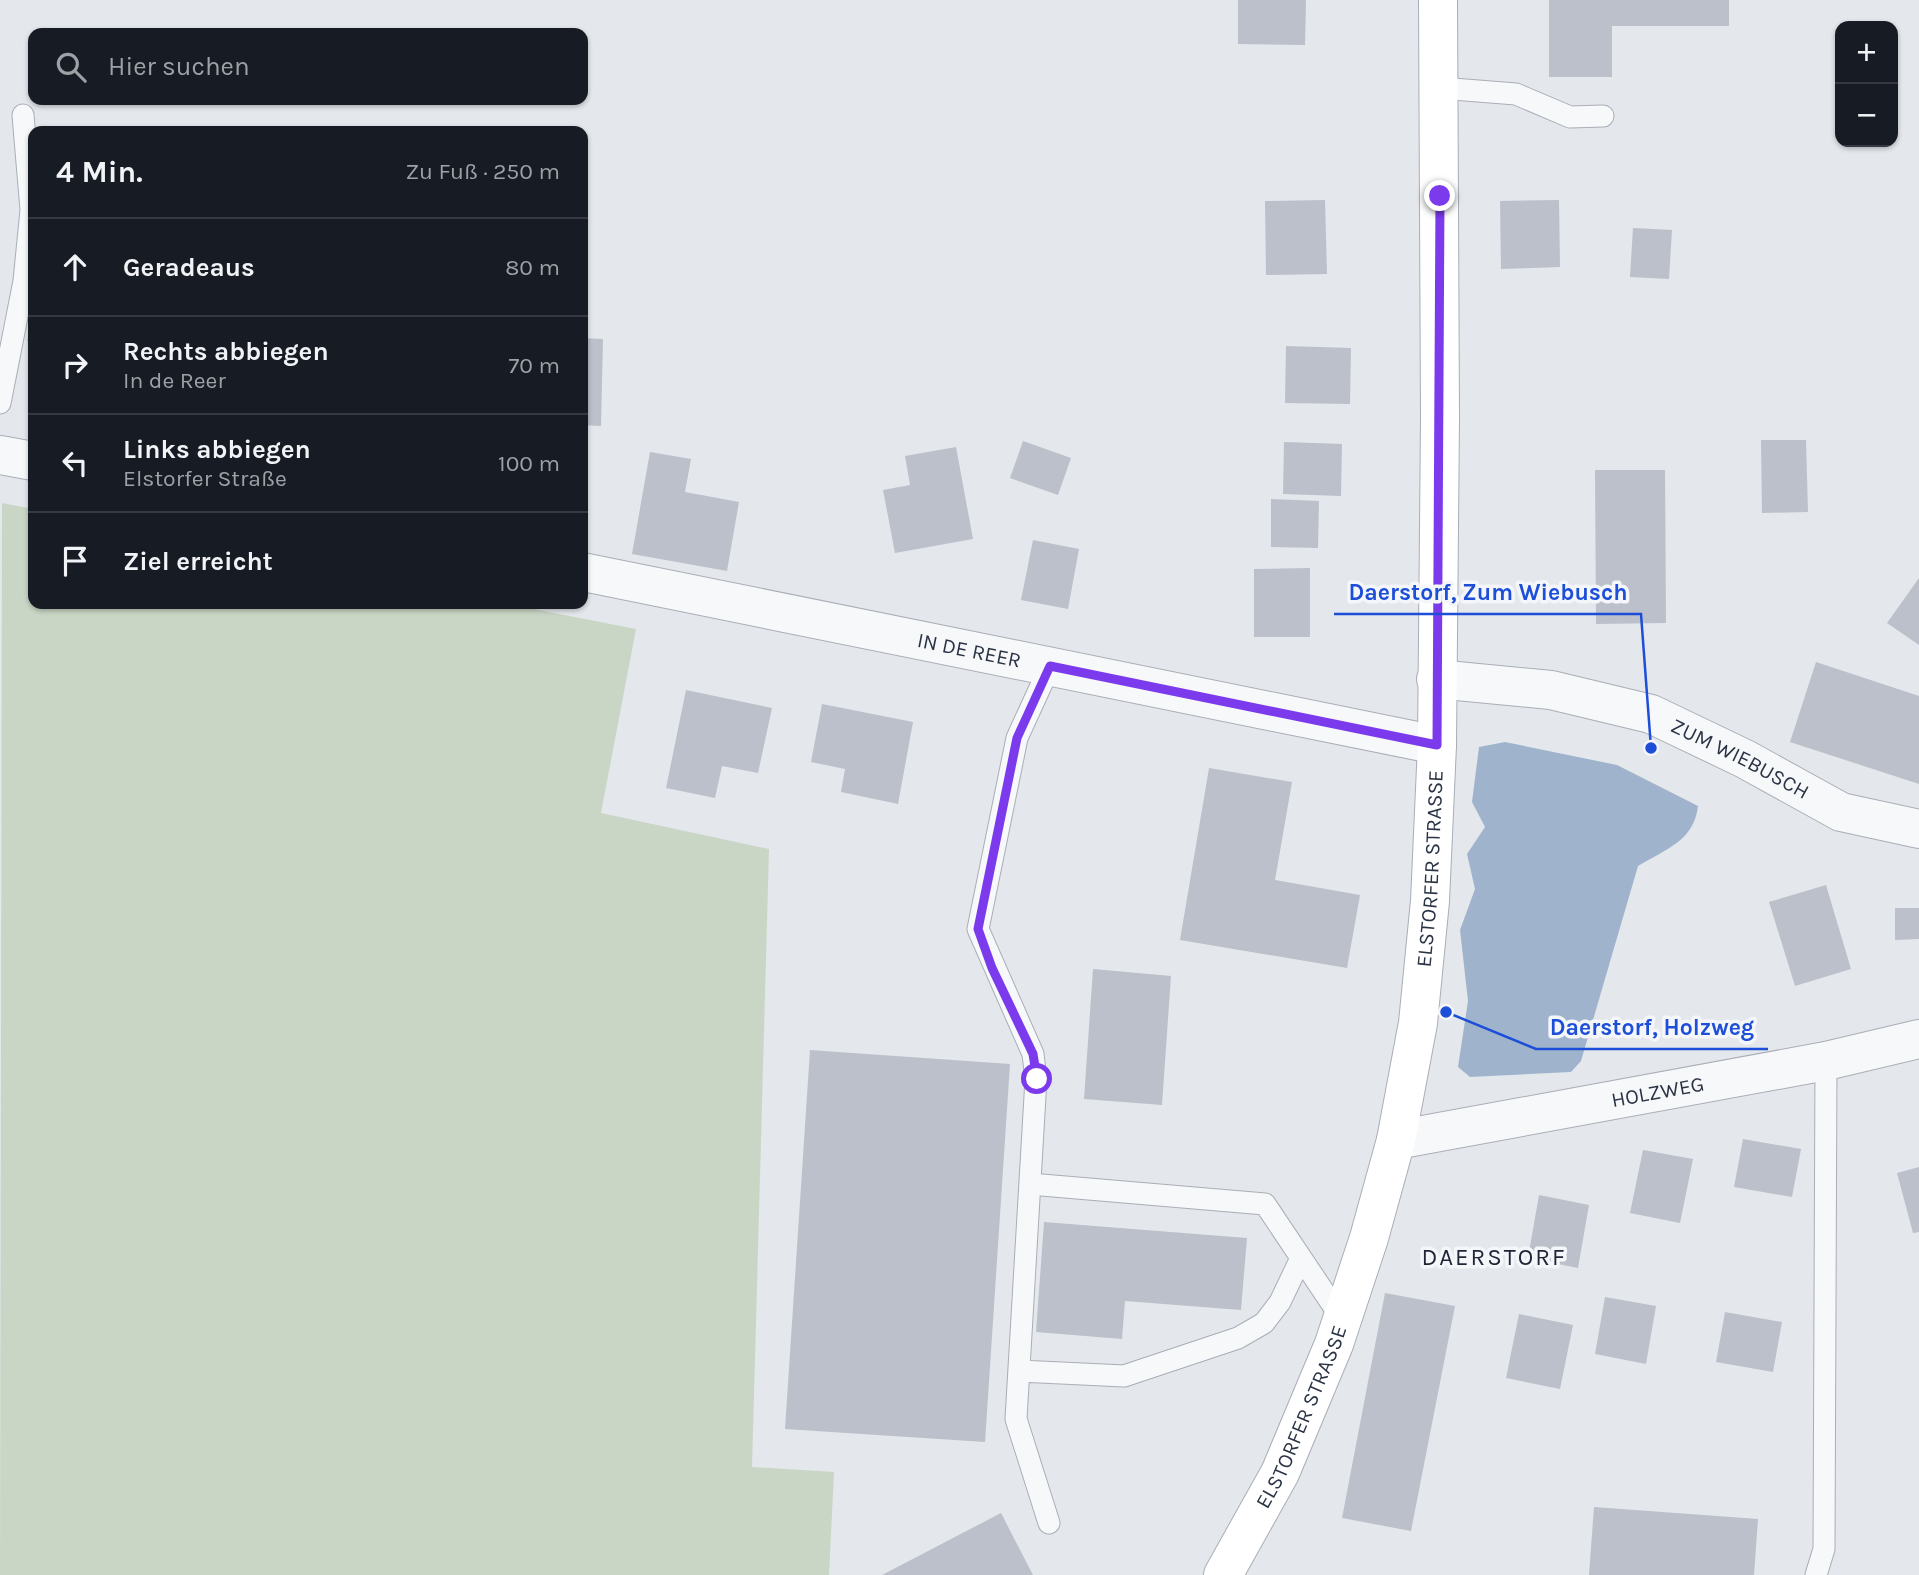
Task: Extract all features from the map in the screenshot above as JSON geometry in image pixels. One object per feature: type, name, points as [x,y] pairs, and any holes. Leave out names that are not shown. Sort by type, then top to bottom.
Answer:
[{"type":"main road","name":"ELSTORFER STRASSE","points":[[1223,1575],[1280,1473],[1342,1319],[1396,1140],[1420,1006],[1430,901],[1437,745],[1440,88],[1438,0]]},
{"type":"street","points":[[0,455],[28,460]]},
{"type":"street","name":"IN DE REER","points":[[588,573],[1437,745]]},
{"type":"street","name":"ZUM WIEBUSCH","points":[[1436,679],[1551,690],[1651,715],[1745,759],[1841,812],[1919,829]]},
{"type":"street","name":"HOLZWEG","points":[[1396,1140],[1826,1061],[1913,1049]]},
{"type":"lane","points":[[1440,88],[1516,94],[1570,117],[1603,116]]},
{"type":"lane","points":[[23,115],[28,175]]},
{"type":"lane","points":[[0,403],[24,281],[28,241]]},
{"type":"lane","points":[[1049,1523],[1016,1419],[1037,1079],[1033,1054],[992,968],[978,929],[1017,738],[1050,666]]},
{"type":"lane","points":[[1816,1575],[1824,1549],[1826,1061]]},
{"type":"lane","points":[[1030,1184],[1265,1204],[1342,1319]]},
{"type":"lane","points":[[1019,1371],[1124,1376],[1238,1338],[1264,1323],[1280,1302],[1301,1258]]},
{"type":"green space","points":[[2,503],[28,508],[28,609],[534,609],[636,629],[601,813],[769,849],[752,1467],[834,1472],[829,1575],[0,1575]]},
{"type":"water","points":[[1505,742],[1617,765],[1698,806],[1691,828],[1685,836],[1638,866],[1581,1061],[1571,1072],[1470,1077],[1458,1067],[1468,1001],[1460,930],[1475,889],[1467,854],[1485,827],[1472,802],[1479,747]]},
{"type":"building","points":[[1238,0],[1306,0],[1305,45],[1238,44]]},
{"type":"building","points":[[1549,0],[1729,0],[1729,26],[1612,26],[1612,77],[1549,77]]},
{"type":"building","points":[[1325,200],[1327,274],[1266,275],[1265,201]]},
{"type":"building","points":[[1559,200],[1560,267],[1501,269],[1500,201]]},
{"type":"building","points":[[1633,228],[1672,230],[1669,279],[1630,277]]},
{"type":"building","points":[[588,338],[603,339],[601,426],[588,425]]},
{"type":"building","points":[[1286,346],[1351,348],[1350,404],[1285,403]]},
{"type":"building","points":[[1761,440],[1806,440],[1808,512],[1762,513]]},
{"type":"building","points":[[1023,441],[1071,458],[1058,495],[1010,478]]},
{"type":"building","points":[[1284,442],[1342,444],[1341,496],[1283,494]]},
{"type":"building","points":[[956,447],[973,539],[895,553],[883,490],[910,485],[905,456]]},
{"type":"building","points":[[650,452],[691,459],[685,492],[739,502],[727,571],[632,554]]},
{"type":"building","points":[[1595,470],[1665,470],[1666,623],[1596,624]]},
{"type":"building","points":[[1271,499],[1319,501],[1318,548],[1271,547]]},
{"type":"building","points":[[1033,540],[1079,549],[1068,609],[1021,600]]},
{"type":"building","points":[[1310,568],[1310,637],[1254,637],[1254,569]]},
{"type":"building","points":[[1919,578],[1919,645],[1887,623]]},
{"type":"building","points":[[1816,662],[1919,696],[1919,784],[1790,742]]},
{"type":"building","points":[[686,690],[772,708],[758,773],[722,766],[715,798],[666,788]]},
{"type":"building","points":[[822,704],[913,722],[898,804],[841,792],[845,769],[811,762]]},
{"type":"building","points":[[1209,768],[1292,782],[1275,880],[1360,895],[1347,968],[1180,940]]},
{"type":"building","points":[[1826,885],[1851,969],[1795,986],[1769,902]]},
{"type":"building","points":[[1895,908],[1919,908],[1919,939],[1895,940]]},
{"type":"building","points":[[1093,969],[1171,976],[1162,1105],[1084,1099]]},
{"type":"building","points":[[810,1050],[1010,1064],[985,1442],[785,1429]]},
{"type":"building","points":[[1743,1139],[1801,1149],[1792,1197],[1734,1187]]},
{"type":"building","points":[[1643,1150],[1693,1159],[1680,1223],[1630,1213]]},
{"type":"building","points":[[1919,1167],[1919,1232],[1913,1233],[1897,1173]]},
{"type":"building","points":[[1539,1195],[1589,1205],[1578,1268],[1528,1258]]},
{"type":"building","points":[[1044,1222],[1247,1238],[1241,1310],[1125,1301],[1122,1339],[1036,1332]]},
{"type":"building","points":[[1385,1293],[1455,1306],[1411,1531],[1342,1518]]},
{"type":"building","points":[[1605,1297],[1656,1306],[1646,1364],[1595,1354]]},
{"type":"building","points":[[1725,1312],[1782,1322],[1773,1372],[1716,1362]]},
{"type":"building","points":[[1519,1314],[1573,1325],[1560,1389],[1506,1378]]},
{"type":"building","points":[[1594,1507],[1758,1519],[1754,1575],[1589,1575]]},
{"type":"building","points":[[1001,1513],[1033,1575],[882,1575]]},
{"type":"place","name":"Daerstorf, Zum Wiebusch","points":[[1651,748]]},
{"type":"place","name":"Daerstorf, Holzweg","points":[[1446,1012]]},
{"type":"district","name":"DAERSTORF","points":[[1494,1257]]},
{"type":"route","points":[[1037,1079],[1033,1054],[992,968],[978,929],[1017,738],[1050,666],[1437,745],[1440,196]]}]
